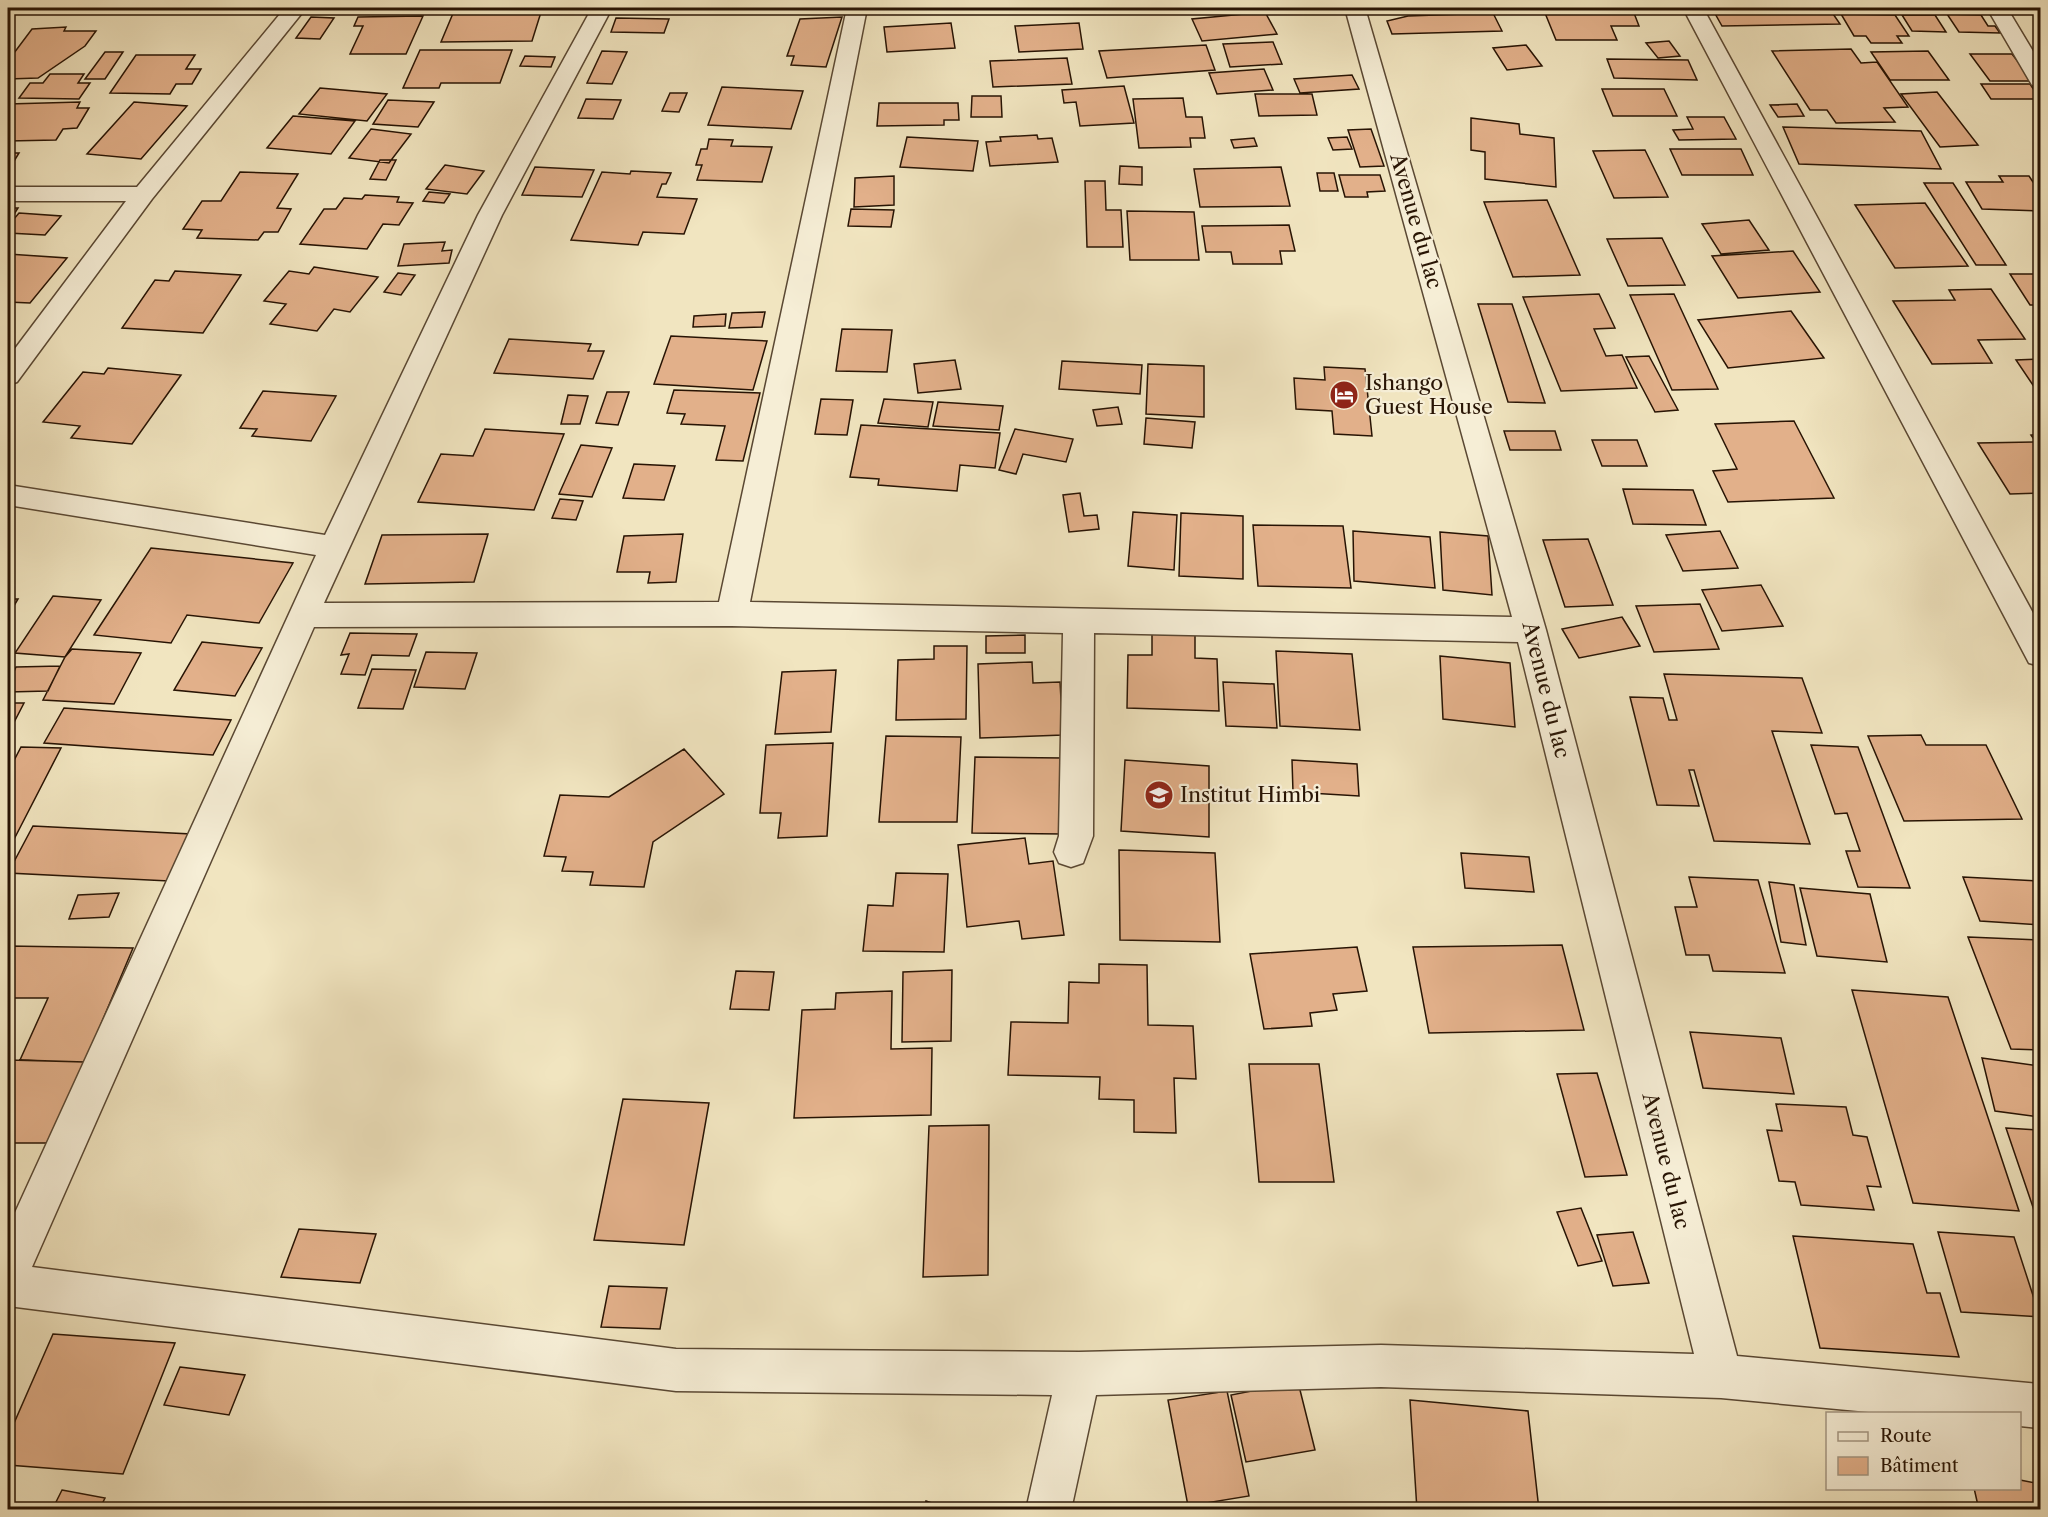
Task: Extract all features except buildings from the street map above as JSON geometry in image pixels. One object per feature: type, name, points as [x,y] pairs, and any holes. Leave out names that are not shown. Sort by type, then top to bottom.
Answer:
[{"type":"street","points":[[8,376],[144,194],[296,8]]},
{"type":"street","points":[[8,1274],[334,547],[490,215],[602,8]]},
{"type":"street","points":[[732,614],[857,8]]},
{"type":"street","name":"Avenue du lac","points":[[1355,8],[1530,630],[1721,1376]]},
{"type":"street","points":[[1693,8],[2040,654]]},
{"type":"street","points":[[1997,8],[2040,80]]},
{"type":"street","points":[[8,194],[144,194]]},
{"type":"street","points":[[8,495],[334,547]]},
{"type":"street","points":[[304,615],[732,614],[1530,630]]},
{"type":"street","points":[[1071,852],[1076,836],[1079,621]]},
{"type":"street","points":[[8,1285],[676,1370],[1079,1374],[1381,1366],[1721,1376],[2040,1406]]},
{"type":"street","points":[[1048,1509],[1079,1374]]},
{"type":"place","name":"Ishango Guest House","points":[[1344,395]]},
{"type":"place","name":"Institut Himbi","points":[[1159,795]]}]
